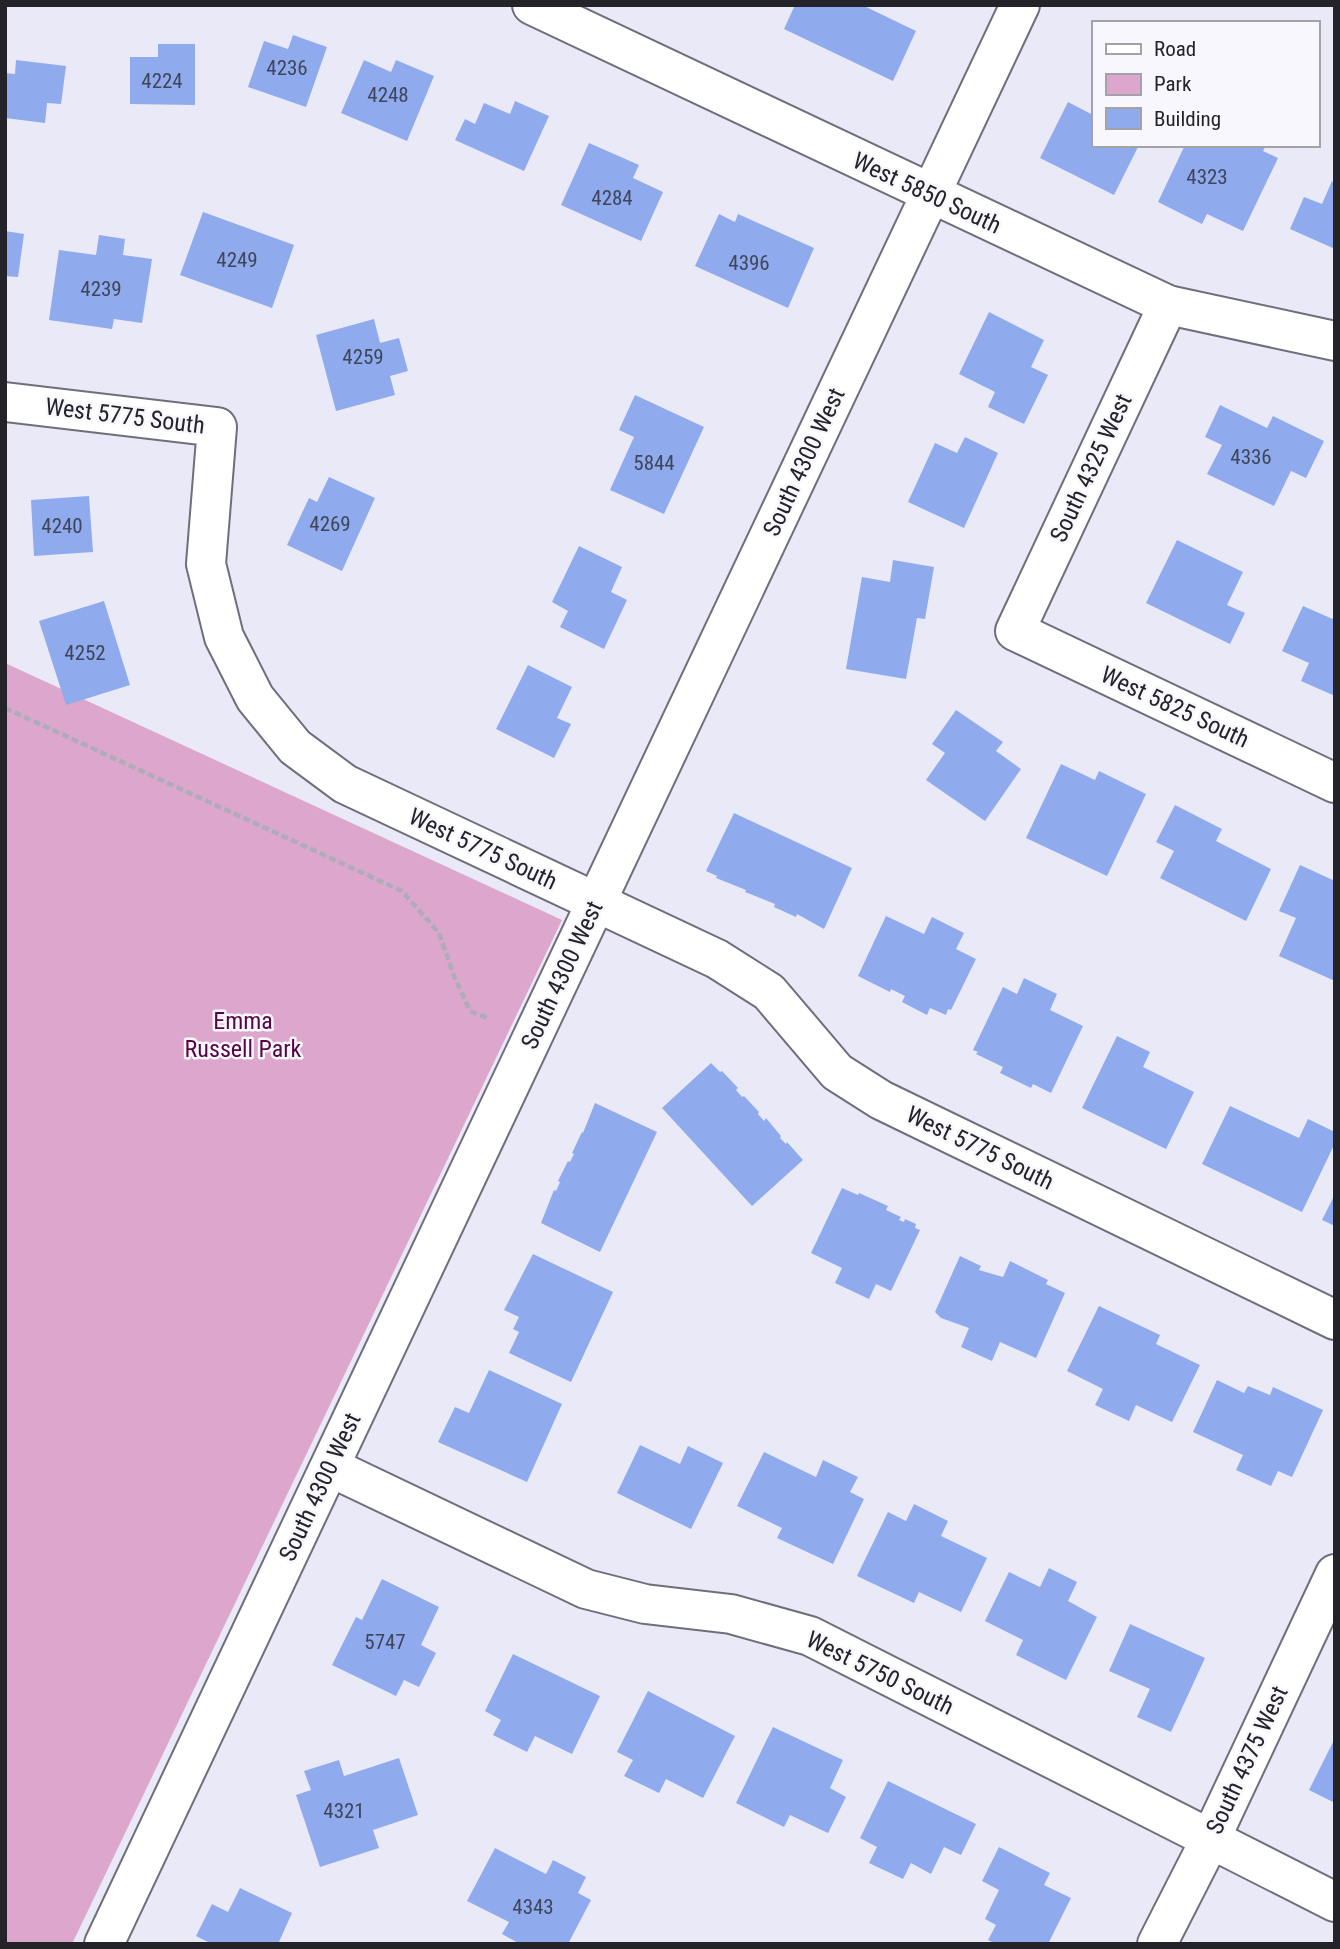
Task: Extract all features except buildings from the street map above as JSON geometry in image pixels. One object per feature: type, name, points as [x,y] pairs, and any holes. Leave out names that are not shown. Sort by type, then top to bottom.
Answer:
[{"type":"street","name":"West 5850 South","points":[[532,5],[1168,305],[1335,341]]},
{"type":"street","name":"South 4300 West","points":[[104,1944],[1020,5]]},
{"type":"street","name":"South 4325 West","points":[[1015,631],[1168,305]]},
{"type":"street","name":"West 5775 South","points":[[5,402],[217,427],[206,564],[224,637],[255,698],[295,747],[345,785],[716,959],[769,992],[837,1072],[881,1100],[1335,1320]]},
{"type":"street","name":"West 5825 South","points":[[1015,631],[1335,783]]},
{"type":"street","name":"West 5750 South","points":[[330,1467],[586,1589],[645,1604],[731,1614],[810,1636],[1335,1902]]},
{"type":"street","name":"South 4375 West","points":[[1157,1944],[1210,1840],[1335,1574]]},
{"type":"path","points":[[5,708],[402,891],[439,933],[470,1011],[490,1019]]},
{"type":"green space","name":"Emma Russell Park","points":[[5,663],[562,920],[72,1944],[5,1944]]}]
